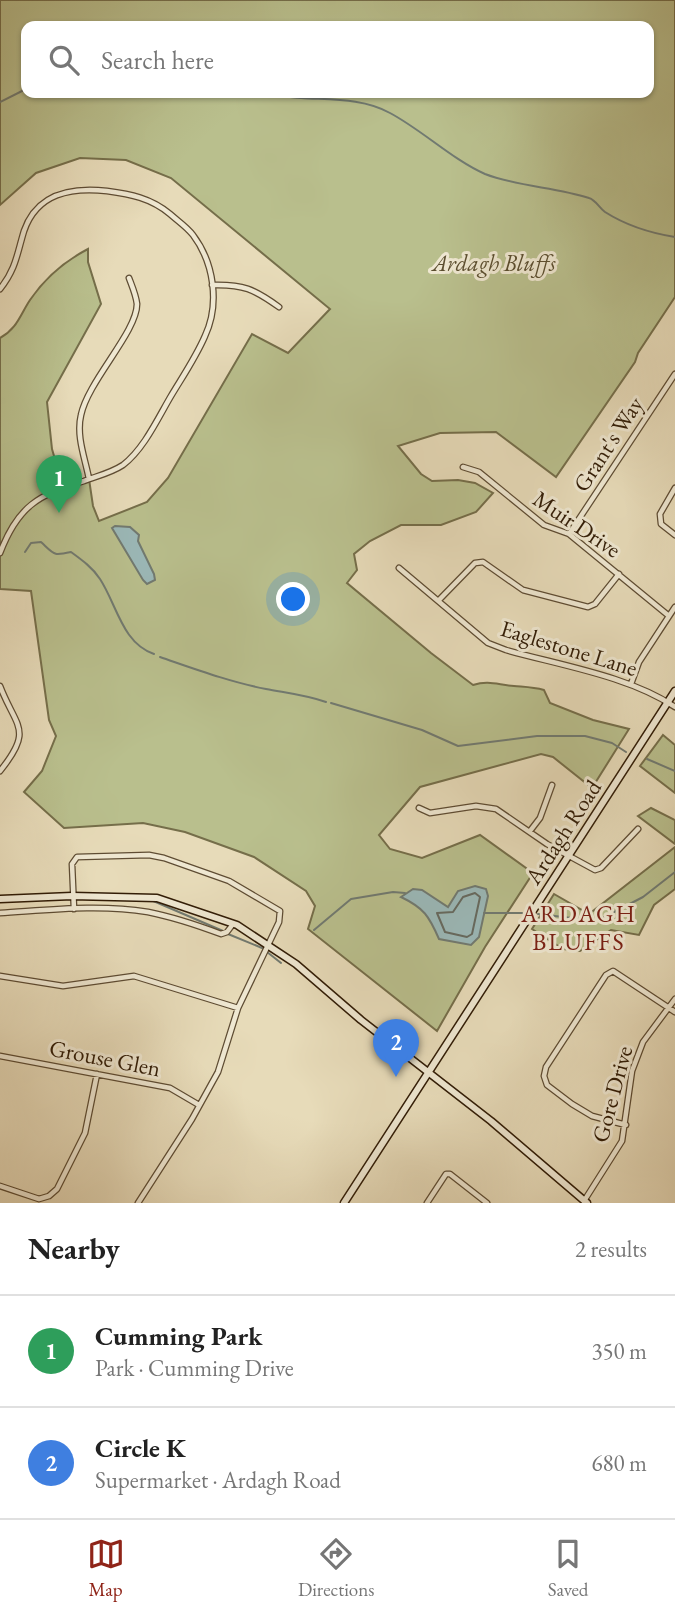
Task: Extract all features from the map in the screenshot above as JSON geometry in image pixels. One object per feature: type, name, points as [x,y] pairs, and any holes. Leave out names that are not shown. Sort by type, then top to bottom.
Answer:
[{"type":"main road","name":"Ardagh Road","points":[[344,1203],[675,691]]},
{"type":"main road","points":[[0,899],[72,896],[157,898],[233,924],[269,944],[296,964],[361,1020],[429,1070],[584,1202]]},
{"type":"street","points":[[0,289],[16,263],[25,229],[34,213],[46,201],[60,194],[89,189],[144,198],[162,207],[192,233],[209,266],[214,302],[206,335],[162,413],[135,454],[110,472],[36,499],[16,520],[0,553]]},
{"type":"street","points":[[89,479],[80,437],[80,419],[89,394],[134,319],[136,298],[129,278]]},
{"type":"street","points":[[212,285],[245,286],[279,307]]},
{"type":"street","name":"Grant's Way","points":[[569,534],[675,374]]},
{"type":"street","name":"Muir Drive","points":[[463,467],[479,472],[544,526],[569,534],[669,616]]},
{"type":"street","points":[[675,488],[660,514],[661,524],[675,535]]},
{"type":"street","points":[[439,600],[475,563],[483,562],[523,590],[588,607],[595,604],[619,574]]},
{"type":"street","name":"Eaglestone Lane","points":[[399,568],[488,643],[631,684],[675,707]]},
{"type":"street","points":[[631,684],[639,662],[675,607]]},
{"type":"street","points":[[0,687],[20,729],[19,743],[0,771]]},
{"type":"street","points":[[530,831],[540,818],[552,785]]},
{"type":"street","points":[[419,808],[430,813],[476,806],[489,807],[503,812],[547,844],[569,854],[589,868],[598,870],[638,829]]},
{"type":"street","points":[[74,908],[72,864],[77,856],[102,855],[156,856],[229,881],[279,911],[279,922],[238,1008],[218,1072],[138,1203]]},
{"type":"street","points":[[0,913],[74,908],[145,912],[185,921],[221,934],[233,924]]},
{"type":"street","points":[[626,1125],[592,1116],[572,1104],[547,1085],[544,1076],[546,1067],[606,975],[613,971],[675,1012]]},
{"type":"street","points":[[0,976],[63,986],[134,976],[238,1008]]},
{"type":"street","name":"Gore Drive","points":[[584,1202],[616,1152],[626,1125],[632,1071],[643,1042],[675,999]]},
{"type":"street","name":"Grouse Glen","points":[[0,1056],[170,1088],[199,1105]]},
{"type":"street","points":[[0,1186],[40,1199],[57,1189],[85,1133],[97,1073]]},
{"type":"street","points":[[427,1203],[446,1174],[450,1174],[488,1203]]},
{"type":"green space","name":"Ardagh Bluffs","points":[[0,0],[675,0],[675,297],[638,353],[635,362],[556,477],[496,432],[440,433],[398,446],[421,474],[432,481],[458,480],[475,483],[493,493],[476,512],[441,525],[401,525],[370,541],[354,554],[357,570],[347,583],[473,685],[489,683],[544,690],[550,703],[593,720],[629,729],[592,788],[553,757],[541,754],[420,787],[379,835],[390,849],[422,858],[480,835],[533,873],[485,947],[437,1031],[308,929],[315,906],[306,891],[254,857],[185,832],[143,823],[64,828],[24,792],[42,771],[56,736],[49,720],[31,591],[0,589],[0,338],[14,326],[49,277],[88,249],[88,262],[101,304],[47,402],[52,449],[63,487],[89,479],[93,506],[99,521],[147,502],[168,478],[252,334],[288,353],[330,309],[171,178],[126,160],[80,158],[36,173],[0,205]]},
{"type":"green space","points":[[663,735],[675,745],[675,793],[640,766]]},
{"type":"green space","points":[[651,808],[675,820],[675,844],[638,816]]},
{"type":"green space","points":[[675,847],[675,889],[654,905],[639,935],[611,930],[580,951],[563,949],[532,929],[554,894],[589,914]]},
{"type":"water","points":[[130,527],[139,535],[138,541],[155,580],[147,584],[143,580],[112,528]]},
{"type":"water","points":[[475,886],[486,889],[488,896],[479,937],[471,945],[439,939],[425,914],[401,897],[413,889],[422,890],[448,907],[458,891]]},
{"type":"waterway","points":[[0,102],[21,92]]},
{"type":"waterway","points":[[301,98],[347,101],[380,108],[485,174],[589,198],[605,212],[622,221],[675,237]]},
{"type":"waterway","points":[[25,552],[31,543],[41,542],[54,553],[71,552],[83,561],[100,579],[127,632],[143,649],[154,654]]},
{"type":"waterway","points":[[160,657],[239,683],[326,702]]},
{"type":"waterway","points":[[331,703],[422,730],[458,746],[537,736],[585,736],[612,743],[626,752]]},
{"type":"waterway","points":[[647,759],[675,771]]},
{"type":"waterway","points":[[538,914],[597,921],[643,897],[675,872]]},
{"type":"waterway","points":[[314,930],[351,899],[393,892],[405,893]]},
{"type":"waterway","points":[[151,900],[223,931]]},
{"type":"waterway","points":[[484,913],[522,913]]},
{"type":"waterway","points":[[228,934],[262,948],[281,963]]},
{"type":"place","name":"Cumming Park","points":[[59,513]]},
{"type":"place","name":"Circle K","points":[[396,1077]]},
{"type":"district","name":"ARDAGH BLUFFS","points":[[579,928]]}]
